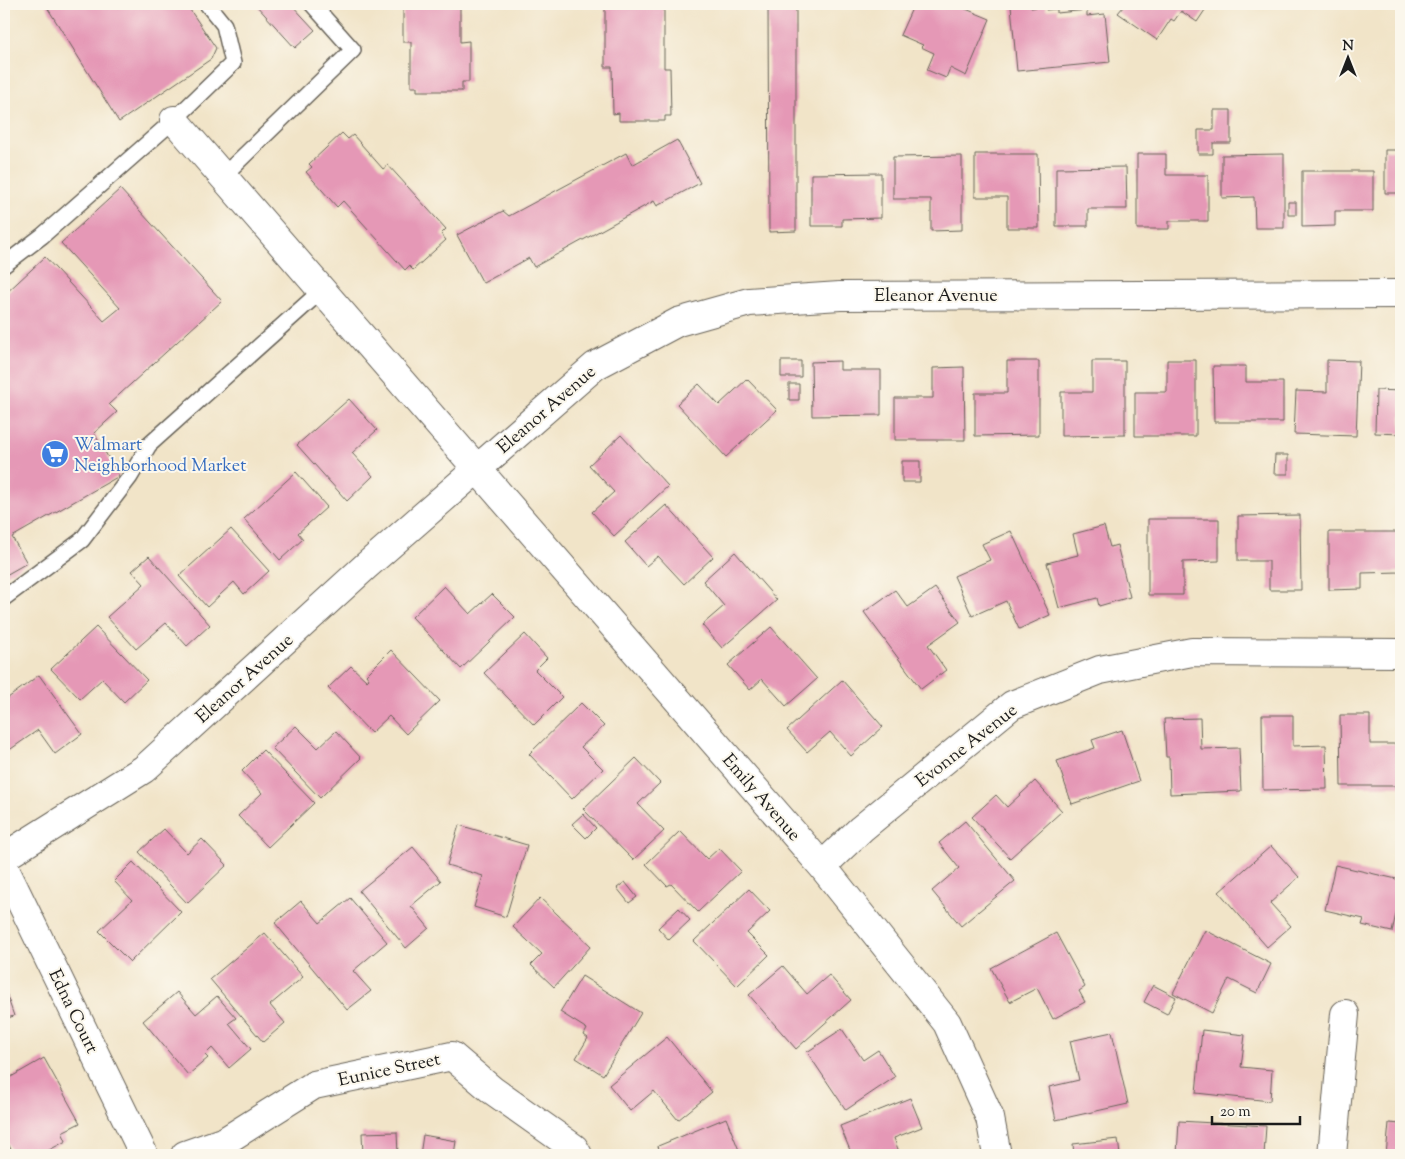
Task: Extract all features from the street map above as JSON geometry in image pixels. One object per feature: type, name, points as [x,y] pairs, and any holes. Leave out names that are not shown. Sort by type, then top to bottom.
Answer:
[{"type":"street","name":"Emily Avenue","points":[[174,120],[822,866],[947,1022],[990,1118],[996,1155]]},
{"type":"street","name":"Eleanor Avenue","points":[[4,857],[144,769],[366,566],[595,366],[678,322],[749,302],[850,296],[1401,294]]},
{"type":"street","name":"Evonne Avenue","points":[[822,866],[861,829],[1012,705],[1100,670],[1192,652],[1401,653]]},
{"type":"street","name":"Edna Court","points":[[4,867],[144,1155]]},
{"type":"street","points":[[1332,1155],[1345,1014]]},
{"type":"street","name":"Eunice Street","points":[[185,1155],[225,1141],[314,1085],[452,1056],[492,1090],[574,1148],[578,1155]]},
{"type":"lane","points":[[4,265],[42,236],[174,120],[233,63],[224,25],[207,4]]},
{"type":"lane","points":[[223,176],[353,50],[312,4]]},
{"type":"lane","points":[[4,598],[82,540],[130,477],[149,445],[322,290]]},
{"type":"building","points":[[45,4],[186,4],[216,48],[211,59],[119,122]]},
{"type":"building","points":[[255,4],[291,4],[315,30],[295,48]]},
{"type":"building","points":[[403,4],[460,4],[460,42],[469,41],[469,82],[462,82],[462,91],[417,91],[417,87],[411,87],[411,42],[403,42]]},
{"type":"building","points":[[605,4],[664,4],[664,68],[670,68],[671,116],[665,116],[665,121],[619,121],[619,113],[613,114],[612,67],[605,67]]},
{"type":"building","points":[[768,4],[796,4],[796,231],[769,232]]},
{"type":"building","points":[[914,4],[962,4],[961,7],[990,19],[966,76],[950,68],[946,78],[927,70],[934,53],[921,47],[923,45],[900,35]]},
{"type":"building","points":[[1030,4],[1031,8],[1046,6],[1046,10],[1057,9],[1057,13],[1087,10],[1087,16],[1105,14],[1110,62],[1017,71],[1011,6]]},
{"type":"building","points":[[1118,4],[1209,4],[1197,22],[1181,11],[1174,21],[1171,19],[1157,40],[1118,13],[1123,7]]},
{"type":"building","points":[[1214,110],[1231,110],[1231,143],[1213,143],[1213,154],[1198,154],[1198,130],[1214,130]]},
{"type":"building","points":[[342,133],[348,139],[353,135],[383,169],[388,165],[446,229],[441,234],[446,240],[413,270],[409,266],[405,270],[343,201],[337,207],[306,172],[312,167],[309,164]]},
{"type":"building","points":[[677,140],[700,183],[657,206],[654,201],[534,267],[529,258],[483,283],[457,235],[503,211],[509,216],[626,153],[632,165]]},
{"type":"building","points":[[1385,150],[1401,150],[1401,193],[1385,193]]},
{"type":"building","points":[[975,154],[1038,154],[1039,228],[1007,228],[1007,197],[975,197]]},
{"type":"building","points":[[1137,154],[1166,154],[1166,175],[1208,175],[1208,221],[1169,221],[1169,229],[1137,229]]},
{"type":"building","points":[[1284,154],[1284,228],[1255,228],[1254,197],[1222,198],[1222,155]]},
{"type":"building","points":[[962,156],[962,230],[931,231],[931,199],[893,199],[893,157]]},
{"type":"building","points":[[1126,167],[1127,209],[1088,209],[1088,226],[1056,226],[1056,168]]},
{"type":"building","points":[[1302,171],[1373,171],[1373,211],[1335,211],[1335,226],[1302,227]]},
{"type":"building","points":[[881,173],[881,218],[842,219],[842,226],[811,226],[811,174]]},
{"type":"building","points":[[120,189],[222,301],[109,404],[117,412],[94,433],[119,476],[12,537],[27,563],[4,576],[4,313],[6,312],[4,309],[4,295],[45,257],[104,321],[120,308],[61,243]]},
{"type":"building","points":[[1288,202],[1296,202],[1296,215],[1288,215]]},
{"type":"building","points":[[1167,360],[1196,360],[1196,436],[1135,436],[1135,392],[1167,392]]},
{"type":"building","points":[[1327,360],[1359,361],[1356,436],[1294,434],[1296,391],[1327,392]]},
{"type":"building","points":[[781,361],[801,361],[801,377],[781,377]]},
{"type":"building","points":[[840,361],[840,370],[881,370],[881,415],[812,416],[811,362]]},
{"type":"building","points":[[1007,361],[1039,361],[1039,435],[975,436],[975,393],[1007,393]]},
{"type":"building","points":[[1092,361],[1125,361],[1125,435],[1061,436],[1061,392],[1092,392]]},
{"type":"building","points":[[1213,366],[1246,366],[1246,382],[1283,382],[1283,422],[1214,422]]},
{"type":"building","points":[[964,367],[965,440],[895,440],[895,398],[933,398],[933,368]]},
{"type":"building","points":[[747,379],[777,410],[726,457],[677,404],[699,384],[719,405]]},
{"type":"building","points":[[789,384],[799,384],[799,400],[789,400]]},
{"type":"building","points":[[1376,390],[1401,391],[1401,434],[1375,433]]},
{"type":"building","points":[[349,399],[377,430],[352,453],[373,476],[347,501],[297,445]]},
{"type":"building","points":[[621,435],[668,486],[614,536],[592,512],[614,492],[589,465]]},
{"type":"building","points":[[1275,455],[1288,455],[1288,474],[1274,474]]},
{"type":"building","points":[[902,461],[920,461],[920,482],[902,482]]},
{"type":"building","points":[[296,472],[327,507],[298,533],[303,539],[280,560],[244,519]]},
{"type":"building","points":[[666,505],[713,557],[684,584],[658,556],[646,566],[625,542]]},
{"type":"building","points":[[1300,515],[1301,590],[1269,590],[1269,561],[1238,561],[1238,516]]},
{"type":"building","points":[[1148,519],[1219,519],[1219,561],[1183,562],[1183,595],[1148,595]]},
{"type":"building","points":[[1104,526],[1110,547],[1117,545],[1130,597],[1099,606],[1097,598],[1059,608],[1047,563],[1078,555],[1073,534]]},
{"type":"building","points":[[231,529],[269,571],[244,594],[234,582],[207,607],[179,576]]},
{"type":"building","points":[[1011,531],[1050,615],[1019,629],[1006,601],[972,616],[954,576],[990,560],[982,544]]},
{"type":"building","points":[[1329,532],[1399,532],[1399,572],[1362,573],[1362,589],[1329,590]]},
{"type":"building","points":[[735,552],[777,600],[722,648],[702,625],[724,606],[703,581]]},
{"type":"building","points":[[149,556],[210,625],[187,646],[166,623],[136,649],[107,617],[144,584],[132,571]]},
{"type":"building","points":[[444,586],[470,614],[492,594],[515,617],[461,669],[412,617]]},
{"type":"building","points":[[935,588],[960,622],[928,645],[946,670],[921,689],[864,612],[895,590],[908,607]]},
{"type":"building","points":[[96,627],[147,680],[124,702],[102,679],[80,699],[51,669]]},
{"type":"building","points":[[771,627],[817,679],[786,706],[762,679],[750,690],[728,665]]},
{"type":"building","points":[[525,634],[547,658],[535,670],[562,697],[534,725],[484,673]]},
{"type":"building","points":[[391,650],[440,701],[406,734],[389,716],[371,733],[328,688],[351,666],[367,681],[369,679],[366,675]]},
{"type":"building","points":[[39,675],[82,734],[55,754],[38,730],[8,751],[4,745],[4,701]]},
{"type":"building","points":[[842,680],[883,727],[851,756],[830,732],[807,752],[787,730]]},
{"type":"building","points":[[581,703],[604,726],[581,747],[603,769],[572,799],[529,754]]},
{"type":"building","points":[[1262,715],[1293,715],[1293,746],[1326,745],[1327,789],[1263,790]]},
{"type":"building","points":[[1340,715],[1370,715],[1370,744],[1401,744],[1401,786],[1341,786]]},
{"type":"building","points":[[1200,718],[1201,749],[1239,748],[1241,791],[1170,794],[1169,757],[1166,757],[1164,719]]},
{"type":"building","points":[[296,726],[318,748],[336,731],[361,758],[320,798],[272,748]]},
{"type":"building","points":[[1122,730],[1139,781],[1072,804],[1057,761],[1095,748],[1092,740]]},
{"type":"building","points":[[263,750],[314,803],[268,847],[238,816],[262,793],[242,771]]},
{"type":"building","points":[[636,758],[660,783],[638,804],[664,831],[633,860],[583,809]]},
{"type":"building","points":[[1035,781],[1062,811],[1010,858],[972,817],[996,795],[1007,807]]},
{"type":"building","points":[[583,814],[596,828],[586,838],[572,824]]},
{"type":"building","points":[[965,821],[1015,881],[961,926],[932,891],[959,868],[939,843]]},
{"type":"building","points":[[459,825],[527,845],[506,917],[474,907],[483,876],[447,865]]},
{"type":"building","points":[[164,829],[187,853],[202,839],[227,865],[187,903],[139,852]]},
{"type":"building","points":[[680,831],[707,859],[719,848],[741,871],[698,912],[671,884],[667,886],[646,864]]},
{"type":"building","points":[[1271,846],[1299,877],[1270,903],[1291,926],[1267,947],[1219,892]]},
{"type":"building","points":[[413,847],[441,881],[411,906],[429,928],[406,948],[359,891]]},
{"type":"building","points":[[133,862],[181,912],[130,962],[99,931],[132,900],[114,881]]},
{"type":"building","points":[[1335,865],[1401,880],[1401,891],[1392,932],[1362,925],[1364,919],[1325,910]]},
{"type":"building","points":[[625,882],[637,897],[629,903],[617,888]]},
{"type":"building","points":[[749,889],[770,911],[747,933],[769,955],[737,986],[694,941]]},
{"type":"building","points":[[350,898],[387,942],[353,971],[371,991],[347,1010],[275,923],[301,901],[320,923]]},
{"type":"building","points":[[540,898],[591,946],[554,987],[531,965],[542,954],[513,927]]},
{"type":"building","points":[[679,908],[690,920],[669,940],[658,928]]},
{"type":"building","points":[[1205,930],[1271,964],[1257,993],[1229,979],[1212,1013],[1173,993]]},
{"type":"building","points":[[265,933],[303,977],[270,1005],[285,1023],[263,1042],[210,979]]},
{"type":"building","points":[[1056,933],[1085,987],[1079,991],[1085,1002],[1053,1019],[1037,988],[1010,1002],[991,968]]},
{"type":"building","points":[[783,966],[807,994],[829,975],[851,1000],[796,1049],[749,995]]},
{"type":"building","points":[[582,976],[641,1013],[603,1075],[576,1058],[588,1038],[584,1035],[587,1029],[560,1012]]},
{"type":"building","points":[[1153,985],[1176,997],[1167,1014],[1144,1002]]},
{"type":"building","points":[[4,987],[14,1016],[4,1019]]},
{"type":"building","points":[[177,992],[196,1014],[217,996],[236,1018],[229,1023],[251,1049],[229,1068],[212,1048],[205,1055],[208,1058],[188,1075],[143,1021]]},
{"type":"building","points":[[842,1029],[863,1060],[878,1050],[895,1077],[846,1110],[807,1052]]},
{"type":"building","points":[[1202,1030],[1245,1035],[1241,1067],[1272,1070],[1270,1101],[1196,1093]]},
{"type":"building","points":[[1112,1032],[1128,1104],[1056,1120],[1049,1087],[1079,1080],[1070,1041]]},
{"type":"building","points":[[667,1037],[712,1092],[678,1120],[654,1091],[630,1111],[609,1085]]},
{"type":"building","points":[[44,1058],[80,1123],[62,1132],[66,1141],[40,1155],[14,1155],[4,1136],[4,1101],[6,1099],[4,1095],[4,1081]]},
{"type":"building","points":[[910,1098],[922,1127],[894,1138],[900,1155],[852,1155],[840,1126]]},
{"type":"building","points":[[726,1118],[741,1155],[661,1155],[658,1146]]},
{"type":"building","points":[[1179,1121],[1266,1126],[1264,1155],[1177,1155]]},
{"type":"building","points":[[1389,1123],[1401,1124],[1401,1155],[1386,1155]]},
{"type":"building","points":[[397,1132],[398,1155],[363,1155],[362,1133]]},
{"type":"building","points":[[423,1135],[456,1141],[454,1155],[420,1155]]},
{"type":"building","points":[[1118,1139],[1120,1155],[1074,1155],[1073,1144]]},
{"type":"place","name":"Walmart Neighborhood Market","points":[[55,454]]}]
